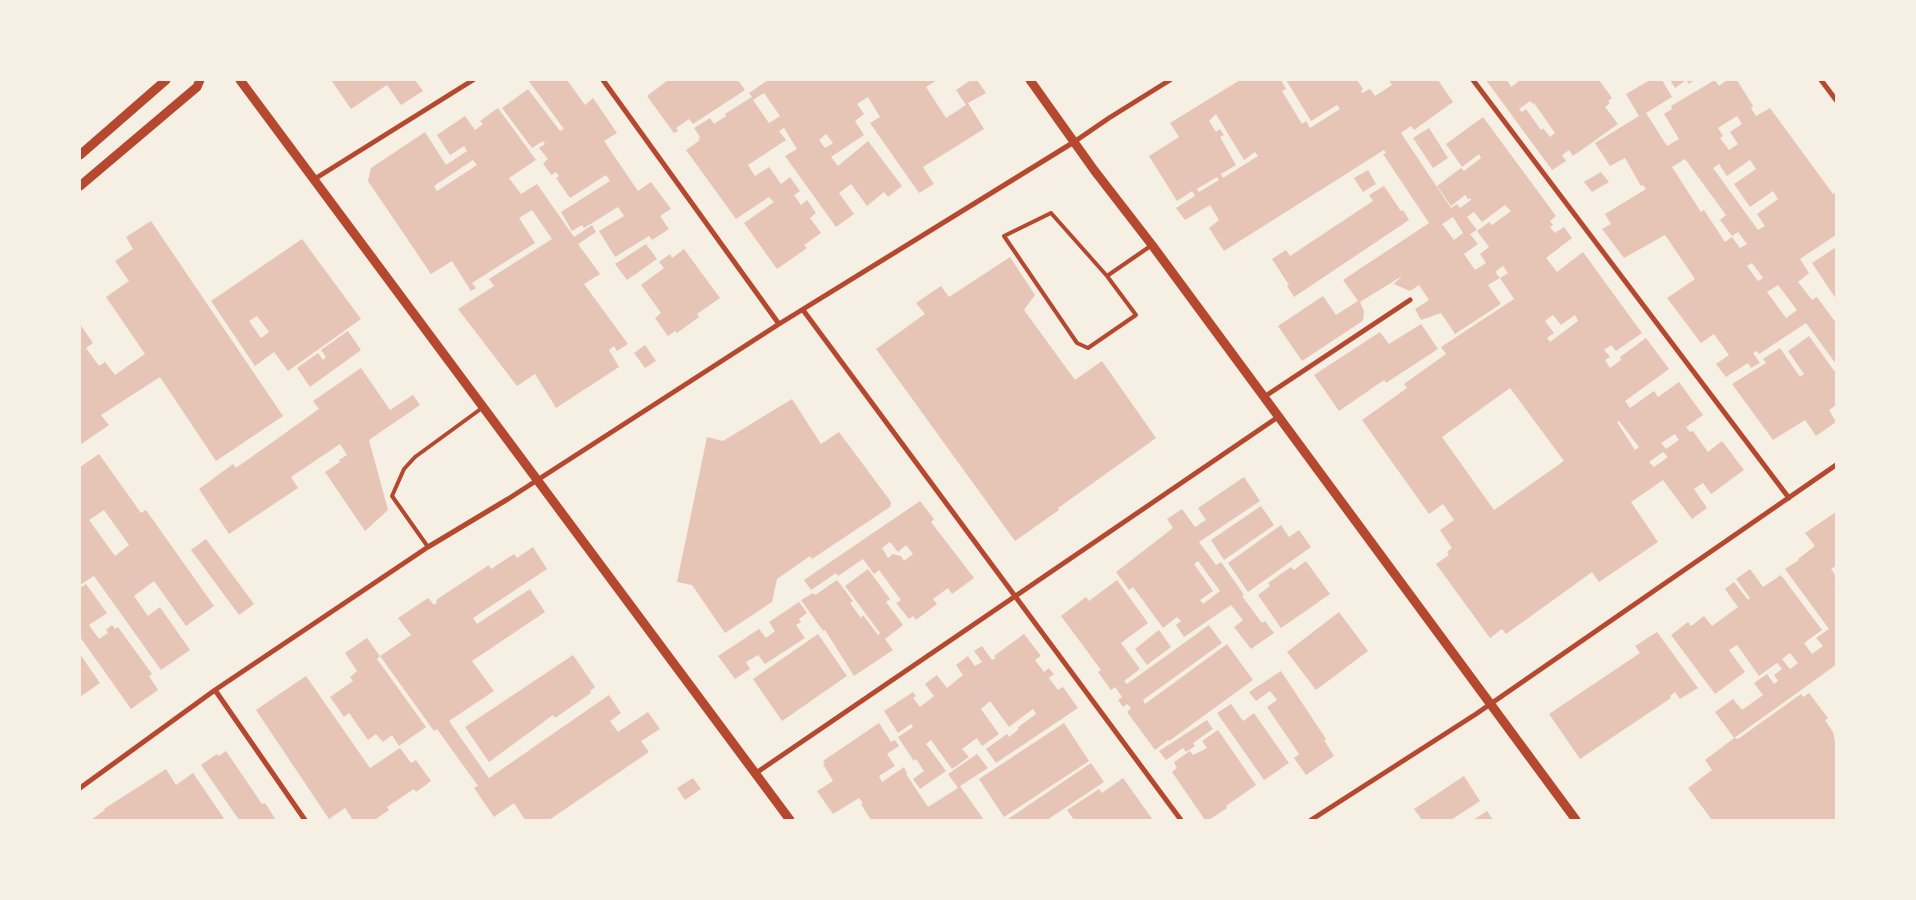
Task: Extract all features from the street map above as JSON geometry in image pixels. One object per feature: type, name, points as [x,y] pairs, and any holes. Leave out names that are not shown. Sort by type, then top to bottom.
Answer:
[{"type":"street","points":[[80,155],[166,80]]},
{"type":"street","points":[[80,186],[197,87],[200,80]]},
{"type":"street","points":[[240,80],[790,820]]},
{"type":"street","points":[[314,180],[473,80]]},
{"type":"street","points":[[603,80],[779,324]]},
{"type":"street","points":[[1030,80],[1576,820]]},
{"type":"street","points":[[80,788],[216,690],[428,547],[779,324],[1074,142],[1170,80]]},
{"type":"street","points":[[1473,80],[1789,498]]},
{"type":"street","points":[[1821,80],[1836,100]]},
{"type":"street","points":[[1264,397],[1410,300]]},
{"type":"street","points":[[803,310],[1181,820]]},
{"type":"street","points":[[756,772],[1278,417]]},
{"type":"street","points":[[1312,820],[1489,704],[1836,465]]},
{"type":"street","points":[[216,690],[305,820]]},
{"type":"lane","points":[[1051,214],[1107,276],[1136,315],[1088,348],[1077,343],[1004,236],[1051,214]]},
{"type":"lane","points":[[1107,276],[1152,245]]},
{"type":"lane","points":[[428,547],[392,496],[404,469],[414,457],[483,406]]},
{"type":"building","points":[[331,80],[415,80],[423,91],[401,105],[387,85],[351,109]]},
{"type":"building","points":[[528,80],[567,80],[585,105],[593,98],[617,133],[604,141],[638,191],[651,182],[671,209],[660,216],[669,229],[652,240],[649,236],[615,257],[599,231],[624,216],[618,207],[584,228],[582,225],[572,231],[561,212],[610,181],[606,175],[570,198],[556,178],[559,176],[556,172],[551,175],[543,163],[548,159],[539,148],[545,144],[543,141],[532,148],[502,108],[528,89],[560,131],[564,129]]},
{"type":"building","points":[[668,80],[738,80],[745,90],[693,124],[689,119],[676,128],[678,131],[674,133],[647,96]]},
{"type":"building","points":[[768,80],[937,80],[926,87],[946,118],[966,105],[956,90],[971,80],[977,80],[986,93],[968,103],[984,129],[923,167],[934,184],[919,193],[870,123],[880,117],[868,97],[857,104],[864,114],[855,121],[864,135],[831,157],[838,166],[868,141],[902,186],[888,197],[884,192],[867,206],[851,184],[839,193],[854,214],[836,227],[785,156],[797,149],[784,128],[779,131],[786,140],[748,165],[755,176],[769,167],[781,184],[790,177],[800,191],[794,195],[801,205],[807,200],[816,213],[810,218],[821,233],[804,245],[807,248],[777,269],[744,223],[774,202],[769,197],[736,219],[686,150],[700,140],[694,128],[710,118],[714,124],[726,116],[725,114],[752,97],[749,93]],"holes":[[[764,93],[780,116],[769,123],[753,100]],[[826,134],[833,143],[825,148],[819,140]]]},
{"type":"building","points":[[1240,80],[1281,80],[1286,89],[1282,91],[1302,124],[1306,121],[1310,128],[1340,109],[1337,105],[1311,121],[1286,80],[1357,80],[1363,89],[1362,93],[1370,89],[1375,96],[1392,85],[1389,80],[1438,80],[1453,102],[1414,130],[1411,126],[1401,133],[1451,208],[1457,204],[1460,208],[1471,200],[1465,195],[1451,206],[1437,186],[1461,168],[1464,171],[1481,158],[1479,154],[1462,167],[1446,144],[1483,117],[1556,216],[1550,221],[1553,225],[1550,227],[1555,233],[1564,227],[1572,238],[1546,258],[1557,272],[1583,252],[1642,333],[1616,351],[1611,345],[1604,350],[1610,357],[1605,360],[1610,368],[1621,360],[1620,357],[1646,338],[1669,369],[1625,401],[1630,408],[1654,391],[1658,397],[1679,382],[1703,415],[1686,427],[1690,432],[1693,431],[1708,452],[1722,441],[1744,470],[1711,494],[1703,483],[1694,489],[1707,508],[1692,519],[1663,480],[1631,502],[1658,542],[1599,582],[1592,572],[1506,634],[1502,629],[1490,638],[1436,564],[1449,555],[1447,552],[1452,548],[1440,530],[1454,520],[1443,504],[1429,514],[1362,420],[1407,388],[1404,384],[1446,354],[1441,347],[1514,299],[1500,278],[1488,285],[1501,304],[1455,334],[1441,313],[1421,320],[1415,309],[1429,300],[1419,285],[1410,291],[1394,284],[1402,276],[1360,302],[1364,311],[1361,322],[1302,361],[1278,326],[1323,296],[1336,315],[1358,301],[1343,280],[1429,223],[1383,154],[1386,153],[1384,150],[1224,251],[1209,228],[1219,220],[1210,205],[1185,220],[1176,208],[1195,196],[1192,191],[1177,201],[1149,156],[1179,137],[1170,123]],"holes":[[[1216,114],[1244,160],[1255,152],[1258,156],[1223,178],[1221,174],[1236,165],[1220,137],[1224,135],[1220,129],[1216,132],[1209,121]],[[1217,177],[1219,180],[1199,192],[1197,189]],[[1505,205],[1511,211],[1492,225],[1489,222],[1477,231],[1489,247],[1480,254],[1486,263],[1475,270],[1464,254],[1478,244],[1470,234],[1477,230],[1467,217],[1474,212],[1482,222]],[[1453,217],[1463,233],[1454,240],[1442,224]],[[1503,266],[1508,273],[1500,278],[1495,272]],[[1553,315],[1561,325],[1575,315],[1578,321],[1550,342],[1547,338],[1554,333],[1545,321]],[[1510,388],[1564,461],[1494,510],[1442,437]],[[1619,421],[1639,447],[1635,450],[1617,422]],[[1675,434],[1679,440],[1666,449],[1661,443]],[[1663,452],[1668,457],[1654,467],[1649,462]]]},
{"type":"building","points":[[1486,80],[1507,80],[1511,87],[1518,82],[1516,80],[1599,80],[1612,98],[1605,107],[1618,124],[1573,156],[1569,150],[1562,155],[1566,161],[1552,170]],"holes":[[[1530,101],[1555,133],[1550,137],[1543,128],[1541,130],[1526,109],[1522,112],[1519,109]]]},
{"type":"building","points":[[1650,80],[1662,80],[1672,97],[1646,113],[1667,146],[1679,139],[1664,114],[1672,109],[1671,106],[1715,80],[1719,86],[1727,80],[1737,80],[1753,106],[1751,108],[1756,116],[1770,108],[1833,194],[1835,193],[1836,195],[1836,235],[1800,259],[1809,273],[1798,282],[1812,300],[1817,297],[1836,323],[1836,364],[1806,323],[1759,354],[1757,351],[1753,353],[1760,363],[1751,368],[1748,363],[1726,377],[1716,364],[1729,355],[1714,334],[1701,343],[1667,298],[1695,279],[1665,235],[1624,258],[1602,229],[1611,224],[1605,214],[1646,189],[1643,185],[1641,186],[1625,158],[1610,166],[1595,143],[1639,116],[1626,94]],"holes":[[[1737,116],[1742,124],[1730,132],[1738,144],[1729,150],[1720,138],[1723,136],[1718,128]],[[1685,159],[1726,215],[1720,220],[1732,236],[1738,232],[1747,244],[1740,248],[1732,237],[1725,242],[1704,210],[1701,212],[1672,167]],[[1750,160],[1756,169],[1734,184],[1750,207],[1773,191],[1778,199],[1757,214],[1765,226],[1758,230],[1713,168],[1719,164],[1727,176]],[[1752,263],[1763,278],[1758,281],[1747,266]],[[1778,285],[1797,310],[1786,318],[1767,292]]]},
{"type":"building","points":[[1670,80],[1686,80],[1675,88]]},
{"type":"building","points":[[1686,80],[1694,80],[1689,84]]},
{"type":"building","points":[[498,108],[536,160],[509,178],[521,194],[537,184],[574,237],[592,225],[596,232],[578,244],[600,274],[584,284],[628,344],[617,351],[614,346],[609,350],[619,367],[556,408],[535,374],[517,386],[458,309],[494,286],[489,279],[552,239],[532,210],[519,218],[535,243],[472,283],[476,288],[471,291],[452,261],[431,274],[368,181],[371,168],[425,132],[446,165],[467,151],[464,146],[450,155],[437,135],[465,116],[475,130],[483,124],[480,121]],"holes":[[[473,160],[477,165],[437,191],[434,186]]]},
{"type":"building","points":[[1429,128],[1448,158],[1433,168],[1413,138]]},
{"type":"building","points":[[1368,170],[1376,184],[1363,192],[1354,178]]},
{"type":"building","points":[[1601,172],[1609,182],[1592,192],[1584,182]]},
{"type":"building","points":[[1384,186],[1409,220],[1294,297],[1287,286],[1289,285],[1272,259],[1286,250],[1290,256],[1373,201],[1369,195]]},
{"type":"building","points":[[151,221],[283,416],[216,461],[160,377],[101,415],[109,425],[80,445],[80,324],[93,343],[86,348],[99,366],[105,362],[115,375],[145,354],[106,297],[129,281],[115,261],[133,249],[126,237]]},
{"type":"building","points":[[302,239],[361,319],[288,371],[274,352],[255,366],[211,301]],"holes":[[[257,316],[269,332],[261,338],[249,321]]]},
{"type":"building","points":[[646,244],[657,259],[627,280],[615,264]]},
{"type":"building","points":[[1836,247],[1836,299],[1812,263]]},
{"type":"building","points":[[684,249],[720,298],[697,314],[699,317],[677,333],[675,331],[668,336],[655,318],[661,313],[641,285],[664,268],[659,262],[670,254],[672,258]]},
{"type":"building","points":[[1010,257],[1035,295],[1024,310],[1075,380],[1102,361],[1156,438],[1015,541],[876,349],[925,314],[916,303],[941,286],[949,297]]},
{"type":"building","points":[[1421,324],[1438,349],[1386,383],[1384,380],[1339,411],[1314,375],[1380,332],[1389,344]]},
{"type":"building","points":[[348,331],[361,350],[310,387],[297,368],[318,353],[323,360],[326,357],[321,350]]},
{"type":"building","points":[[1809,336],[1836,371],[1836,405],[1829,410],[1836,422],[1816,436],[1805,420],[1773,440],[1732,384],[1766,363],[1763,359],[1780,348],[1800,377],[1804,374],[1788,351]]},
{"type":"building","points":[[645,345],[656,361],[645,368],[634,353]]},
{"type":"building","points":[[361,368],[390,410],[413,395],[420,405],[369,440],[388,510],[365,531],[325,472],[347,455],[340,444],[291,477],[298,488],[229,534],[199,489],[233,464],[236,468],[319,409],[313,401]]},
{"type":"building","points":[[792,399],[821,444],[839,432],[891,502],[890,507],[812,559],[810,556],[777,579],[772,602],[725,633],[692,585],[677,582],[707,437],[723,441]]},
{"type":"building","points":[[99,454],[141,513],[146,510],[214,606],[186,626],[154,581],[134,596],[148,616],[160,607],[190,650],[161,670],[94,576],[80,585],[80,467]],"holes":[[[104,510],[129,545],[115,556],[89,520]]]},
{"type":"building","points":[[1244,477],[1260,501],[1199,542],[1216,565],[1221,562],[1244,595],[1242,596],[1262,623],[1265,621],[1274,633],[1251,649],[1234,627],[1243,620],[1231,605],[1184,637],[1176,625],[1181,621],[1177,617],[1163,628],[1133,587],[1129,590],[1116,572],[1173,528],[1167,519],[1182,509],[1195,527],[1206,520],[1198,508]],"holes":[[[1198,561],[1220,591],[1203,604],[1200,600],[1213,591],[1194,564]]]},
{"type":"building","points":[[920,501],[934,519],[931,522],[974,578],[952,594],[948,588],[933,599],[937,604],[916,620],[913,616],[909,619],[896,603],[901,600],[879,570],[874,574],[863,559],[838,576],[836,573],[811,590],[804,580]],"holes":[[[890,542],[898,552],[906,545],[913,554],[904,561],[901,556],[893,554],[888,558],[882,548]]]},
{"type":"building","points":[[1261,506],[1274,525],[1224,560],[1211,540]]},
{"type":"building","points":[[1836,512],[1836,566],[1831,569],[1836,576],[1836,589],[1834,590],[1836,593],[1836,665],[1734,738],[1715,712],[1733,699],[1742,710],[1763,695],[1754,683],[1767,674],[1774,684],[1778,681],[1774,675],[1782,669],[1777,663],[1759,676],[1737,645],[1729,650],[1745,672],[1715,694],[1671,635],[1688,622],[1691,626],[1704,616],[1712,626],[1738,607],[1725,589],[1734,582],[1748,600],[1750,598],[1736,579],[1750,569],[1763,587],[1781,575],[1822,630],[1804,643],[1812,654],[1823,646],[1816,638],[1829,629],[1785,569],[1815,546],[1805,533]],"holes":[[[1790,653],[1798,663],[1790,669],[1782,659]]]},
{"type":"building","points":[[1281,525],[1289,537],[1299,530],[1311,547],[1248,592],[1228,563]]},
{"type":"building","points":[[206,539],[254,604],[239,615],[191,550]]},
{"type":"building","points":[[533,547],[547,569],[473,618],[477,624],[530,589],[545,612],[472,661],[494,691],[449,721],[489,778],[609,695],[621,713],[610,721],[618,732],[648,712],[660,729],[641,741],[649,752],[549,820],[525,820],[514,803],[494,817],[474,788],[478,786],[437,729],[434,731],[380,656],[411,635],[398,618],[428,598],[434,605],[437,602],[436,600],[489,565],[491,569],[514,554],[517,558]]},
{"type":"building","points":[[1306,561],[1330,594],[1281,628],[1258,595],[1270,586],[1268,583],[1291,567],[1294,570]]},
{"type":"building","points":[[868,569],[890,599],[886,602],[903,625],[885,639],[893,650],[854,676],[825,630],[823,631],[801,600],[813,593],[815,595],[837,580],[853,601],[850,603],[861,618],[863,615],[878,635],[880,633],[845,586]]},
{"type":"building","points":[[1117,580],[1148,623],[1121,643],[1140,669],[1124,681],[1127,684],[1209,625],[1222,643],[1143,700],[1145,704],[1227,644],[1253,680],[1155,750],[1127,712],[1131,708],[1127,704],[1123,707],[1118,700],[1122,697],[1115,687],[1111,690],[1098,672],[1101,670],[1061,616],[1086,597],[1089,601]]},
{"type":"building","points":[[86,584],[107,613],[89,625],[99,639],[108,633],[106,630],[112,625],[115,629],[118,627],[152,674],[149,676],[158,690],[131,709],[80,637],[80,588]]},
{"type":"building","points":[[799,602],[807,613],[799,619],[801,622],[796,625],[805,638],[765,664],[758,655],[746,662],[750,669],[735,679],[718,656],[759,629],[766,638],[775,631],[769,622]]},
{"type":"building","points":[[1339,612],[1368,651],[1316,690],[1287,652]]},
{"type":"building","points":[[1159,630],[1171,647],[1147,665],[1135,649]]},
{"type":"building","points":[[1657,632],[1698,688],[1680,699],[1675,692],[1670,696],[1671,698],[1580,759],[1549,714],[1640,653],[1635,646]]},
{"type":"building","points":[[818,634],[847,676],[782,721],[753,679]]},
{"type":"building","points":[[1024,634],[1041,656],[1035,660],[1044,672],[1049,668],[1054,674],[1049,678],[1058,690],[1063,687],[1078,708],[996,763],[986,749],[1007,734],[1009,737],[1019,729],[1017,728],[1036,714],[1033,709],[1009,727],[990,701],[981,709],[999,734],[982,746],[977,738],[962,749],[969,757],[952,769],[931,740],[926,744],[946,771],[920,789],[913,779],[924,771],[916,759],[914,761],[898,737],[913,727],[911,724],[898,733],[884,711],[913,692],[916,696],[913,698],[920,707],[934,696],[925,684],[937,675],[947,688],[963,675],[956,665],[968,656],[975,666],[982,662],[974,651],[982,646],[992,660],[996,658],[994,656]]},
{"type":"building","points":[[367,638],[380,656],[377,659],[426,727],[399,746],[392,735],[383,742],[376,734],[368,740],[349,713],[344,717],[330,697],[353,681],[350,677],[357,671],[345,653]]},
{"type":"building","points":[[80,654],[100,683],[80,697]]},
{"type":"building","points":[[573,655],[595,687],[590,691],[591,693],[555,718],[553,715],[489,762],[465,727]]},
{"type":"building","points":[[1281,671],[1326,739],[1324,740],[1334,756],[1306,775],[1294,758],[1299,754],[1267,707],[1277,700],[1270,691],[1256,701],[1249,692]]},
{"type":"building","points":[[306,676],[370,768],[400,748],[411,763],[416,760],[431,781],[416,792],[414,789],[387,807],[389,810],[377,820],[353,820],[345,808],[329,819],[256,710]]},
{"type":"building","points":[[1809,693],[1828,718],[1825,720],[1833,732],[1836,747],[1836,820],[1712,820],[1688,788],[1712,770],[1705,760],[1734,738],[1738,739],[1801,694],[1803,697]]},
{"type":"building","points":[[1231,704],[1243,721],[1254,713],[1289,763],[1264,780],[1217,713]]},
{"type":"building","points":[[1207,720],[1213,729],[1193,743],[1195,746],[1186,752],[1183,748],[1166,760],[1159,751]]},
{"type":"building","points":[[879,723],[891,742],[895,740],[899,746],[887,754],[895,766],[879,776],[882,782],[904,767],[906,774],[928,807],[958,788],[948,774],[977,754],[988,768],[960,786],[984,820],[871,820],[859,798],[833,814],[817,791],[833,781],[823,761]]},
{"type":"building","points":[[1064,723],[1089,761],[1004,817],[979,779]]},
{"type":"building","points":[[1218,730],[1256,785],[1226,806],[1227,808],[1209,820],[1205,820],[1172,772],[1177,768],[1174,762],[1190,751],[1193,755],[1207,748],[1202,741]]},
{"type":"building","points":[[226,751],[262,804],[265,803],[276,820],[239,820],[201,765],[217,754],[219,756]]},
{"type":"building","points":[[1091,763],[1104,782],[1047,820],[1008,819]]},
{"type":"building","points":[[166,769],[176,785],[193,773],[225,820],[91,820],[104,809]]},
{"type":"building","points":[[1464,776],[1480,801],[1451,820],[1422,820],[1414,809]]},
{"type":"building","points":[[693,778],[701,789],[685,800],[677,788]]},
{"type":"building","points":[[1123,778],[1153,820],[1074,820],[1067,810],[1099,789],[1102,793]]},
{"type":"building","points":[[1487,811],[1493,820],[1473,820]]}]
